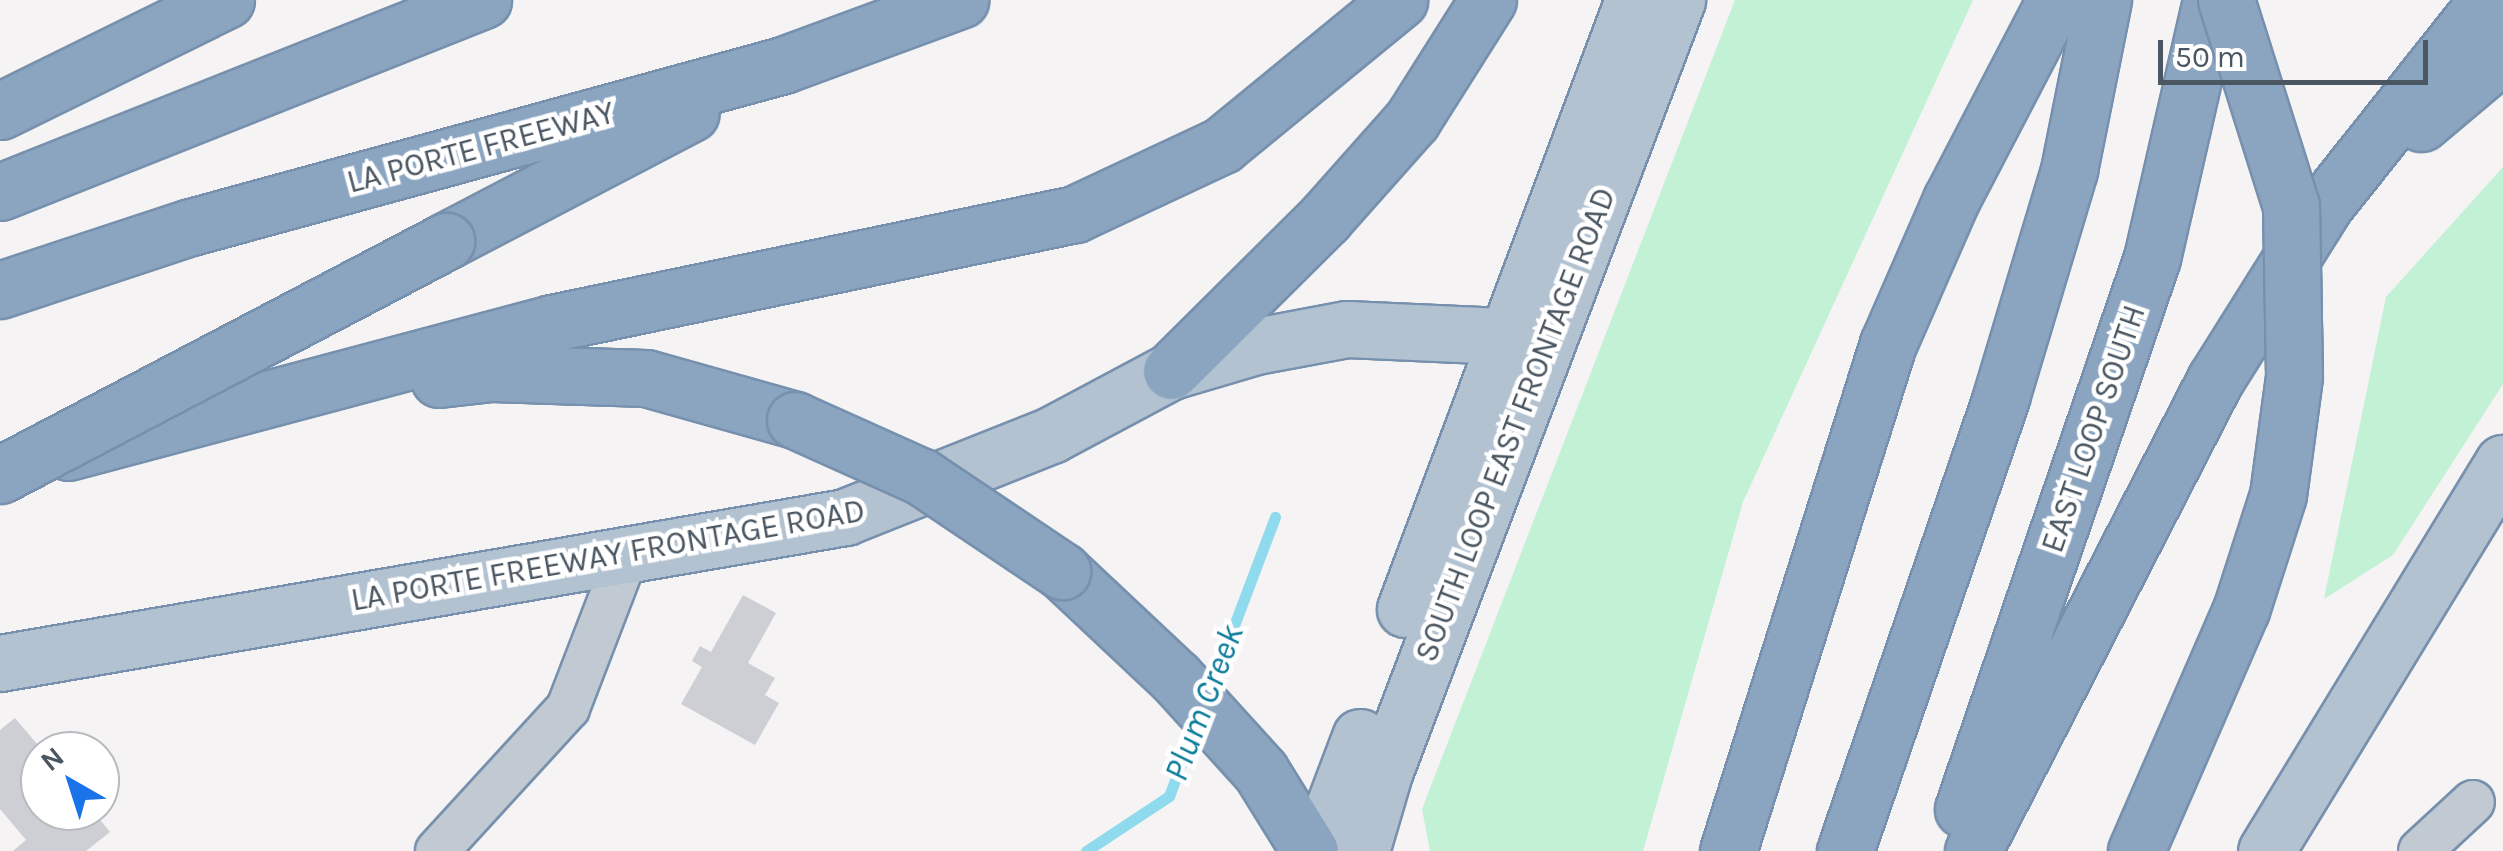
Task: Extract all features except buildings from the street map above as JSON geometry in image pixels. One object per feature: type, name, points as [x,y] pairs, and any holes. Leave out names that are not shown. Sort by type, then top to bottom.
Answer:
[{"type":"highway","points":[[0,111],[122,56],[226,0]]},
{"type":"highway","points":[[0,192],[483,0]]},
{"type":"highway","name":"LA PORTE FREEWAY","points":[[0,290],[191,227],[783,65],[960,0]]},
{"type":"highway","points":[[0,466],[276,398],[552,323],[1075,214],[1222,145],[1400,0]]},
{"type":"highway","points":[[1170,371],[1325,218],[1412,120],[1488,0]]},
{"type":"highway","points":[[1728,851],[1888,344],[1952,200],[2056,0]]},
{"type":"highway","points":[[1845,851],[2007,378],[2069,170],[2103,0]]},
{"type":"highway","name":"EAST LOOP SOUTH","points":[[1949,851],[2152,258],[2211,0]]},
{"type":"highway","points":[[2136,851],[2241,610],[2278,495],[2294,376],[2291,206],[2226,0]]},
{"type":"highway","points":[[1973,851],[2215,380],[2324,206],[2488,0]]},
{"type":"highway","points":[[2324,206],[2503,54]]},
{"type":"highway","points":[[0,475],[783,65]]},
{"type":"highway","points":[[276,398],[492,373],[646,378],[795,420],[922,477],[1062,571],[1175,677],[1261,772],[1314,851]]},
{"type":"main road","name":"SOUTH LOOP EAST FRONTAGE ROAD","points":[[1360,851],[1633,0]]},
{"type":"main road","name":"SOUTH LOOP EAST FRONTAGE ROAD","points":[[1314,851],[1431,536],[1677,0]]},
{"type":"main road","name":"LA PORTE FREEWAY FRONTAGE ROAD","points":[[0,663],[845,517],[916,494],[1051,436],[1170,371],[1347,329],[1522,343]]},
{"type":"main road","points":[[1347,329],[1418,345],[1445,376],[1452,412],[1431,536]]},
{"type":"main road","points":[[2266,851],[2503,463]]},
{"type":"street","points":[[437,851],[568,708],[626,557]]},
{"type":"street","points":[[2420,851],[2473,802]]},
{"type":"green space","points":[[1735,0],[1973,0],[1743,502],[1643,851],[1430,851],[1422,809]]},
{"type":"green space","points":[[2503,167],[2503,384],[2393,555],[2324,599],[2386,297]]},
{"type":"waterway","name":"Plum Creek","points":[[1210,689],[1275,517]]},
{"type":"waterway","name":"Plum Creek","points":[[1086,851],[1169,796],[1196,725]]}]
